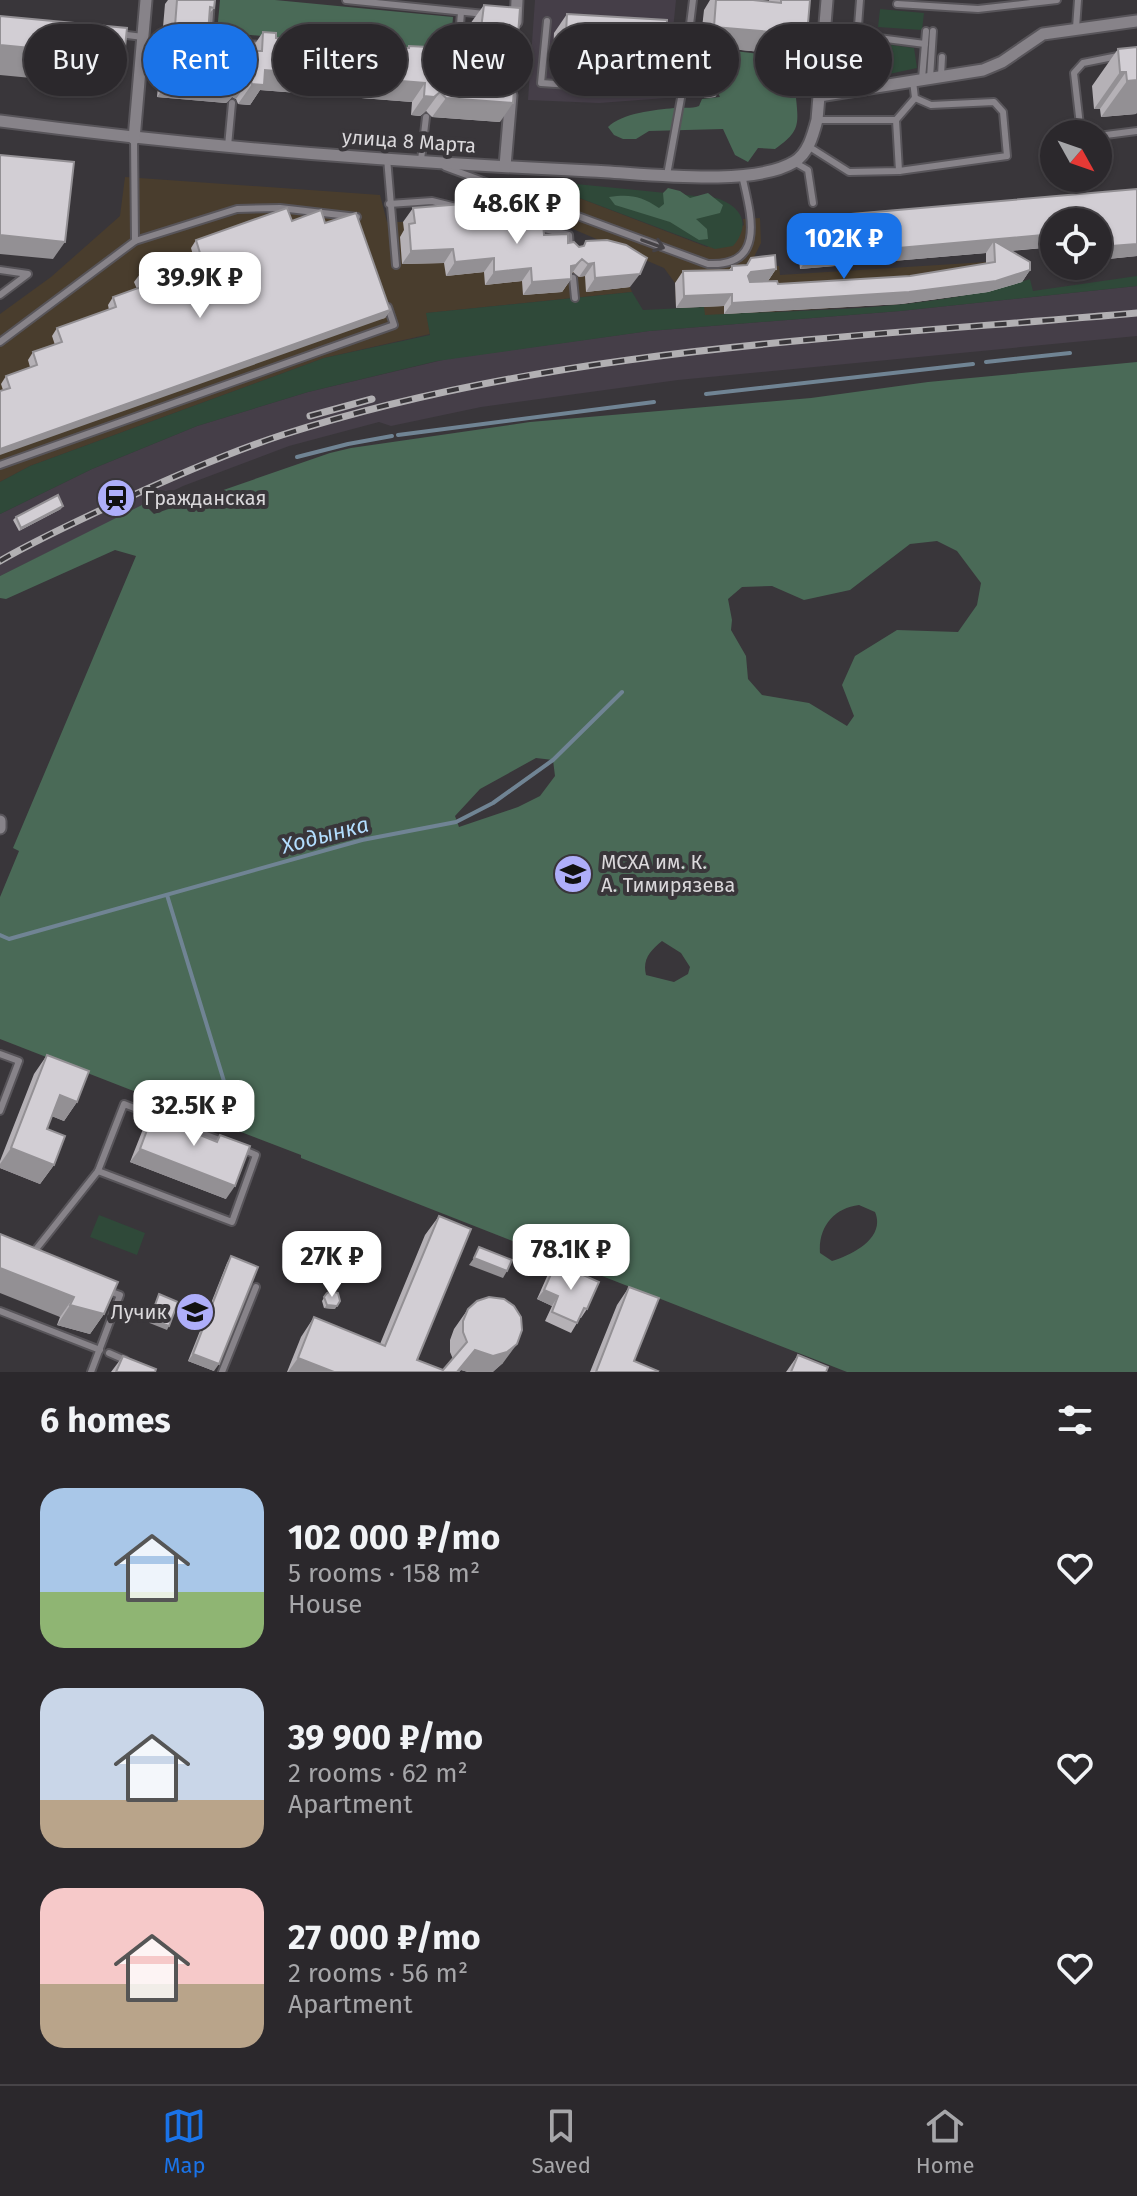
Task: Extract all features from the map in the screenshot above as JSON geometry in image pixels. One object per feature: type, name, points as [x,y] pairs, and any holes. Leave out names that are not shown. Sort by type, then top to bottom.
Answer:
[{"type":"street","points":[[144,24],[146,0]]},
{"type":"street","points":[[513,24],[512,17],[517,0]]},
{"type":"street","points":[[825,24],[827,0]]},
{"type":"street","points":[[892,84],[983,70],[1002,62],[1043,34],[1137,21]]},
{"type":"street","points":[[134,139],[143,37]]},
{"type":"street","points":[[505,166],[510,96]]},
{"type":"street","points":[[794,162],[808,146],[817,120],[819,96]]},
{"type":"street","name":"улица 8 Марта","points":[[0,121],[134,139],[425,161],[716,178],[764,171],[794,162]]},
{"type":"street","points":[[0,821],[0,828]]},
{"type":"lane","points":[[209,24],[211,0]]},
{"type":"lane","points":[[347,0],[499,15]]},
{"type":"lane","points":[[486,14],[488,0]]},
{"type":"lane","points":[[667,175],[681,98],[693,0]]},
{"type":"lane","points":[[858,24],[860,0]]},
{"type":"lane","points":[[897,4],[978,9],[1057,0]]},
{"type":"lane","points":[[1076,30],[1078,0]]},
{"type":"lane","points":[[460,24],[461,12]]},
{"type":"lane","points":[[547,21],[541,83],[549,84]]},
{"type":"lane","points":[[930,31],[926,78],[925,44],[930,31]]},
{"type":"lane","points":[[127,35],[143,37]]},
{"type":"lane","points":[[892,40],[925,44]]},
{"type":"lane","points":[[257,45],[267,46]]},
{"type":"lane","points":[[1079,120],[1074,73],[1083,63],[1123,55]]},
{"type":"lane","points":[[899,171],[896,120],[942,57]]},
{"type":"lane","points":[[417,61],[423,61]]},
{"type":"lane","points":[[808,146],[849,172],[899,171],[1007,156],[1003,112],[994,102],[931,105],[915,98]]},
{"type":"lane","points":[[228,146],[232,103]]},
{"type":"lane","points":[[426,117],[425,161],[708,264],[723,265],[745,250],[752,233],[742,175]]},
{"type":"lane","points":[[817,120],[896,120]]},
{"type":"lane","points":[[1112,134],[1137,131]]},
{"type":"lane","points":[[134,139],[135,241]]},
{"type":"lane","points":[[387,158],[396,265]]},
{"type":"lane","points":[[794,162],[808,170],[813,203]]},
{"type":"lane","points":[[389,204],[432,201],[569,235],[571,255]]},
{"type":"lane","points":[[0,342],[135,241],[237,209],[280,208],[356,215],[361,229]]},
{"type":"lane","points":[[0,270],[28,274],[0,295]]},
{"type":"lane","points":[[573,278],[575,298]]},
{"type":"lane","points":[[0,465],[394,325],[385,298]]},
{"type":"lane","points":[[0,1054],[19,1061],[0,1111]]},
{"type":"lane","points":[[38,1264],[28,1260],[98,1171],[124,1104],[227,1143]]},
{"type":"lane","points":[[98,1171],[232,1222],[256,1155],[242,1149]]},
{"type":"lane","points":[[91,1372],[120,1295],[93,1285]]},
{"type":"lane","points":[[222,1372],[256,1287]]},
{"type":"lane","points":[[0,1311],[100,1350]]},
{"type":"lane","points":[[109,1353],[136,1366]]},
{"type":"shaded area","points":[[535,0],[676,0],[674,24],[549,24],[549,96],[666,98],[599,103],[528,100],[528,96],[533,96]]},
{"type":"shaded area","points":[[125,177],[380,195],[387,222],[403,222],[630,287],[632,292],[427,313],[430,334],[324,358],[30,466],[0,482],[0,314],[51,277],[120,216]]},
{"type":"shaded area","points":[[555,192],[569,194],[707,247],[744,225],[743,219],[760,218],[761,243],[754,257],[742,267],[779,266],[780,275],[986,262],[988,292],[901,304],[704,316],[704,307],[676,308],[675,283],[664,268],[552,220]]},
{"type":"shaded area","points":[[1137,286],[1137,336],[678,380],[481,407],[391,426],[379,422],[289,446],[183,486],[0,576],[0,514],[92,469],[197,426],[308,392],[447,359],[649,331],[900,311]]},
{"type":"green space","points":[[220,0],[275,0],[453,17],[452,24],[423,24],[423,51],[407,49],[407,24],[273,24],[273,37],[257,36],[257,24],[218,24]]},
{"type":"green space","points":[[880,9],[924,13],[922,30],[878,24]]},
{"type":"green space","points":[[892,45],[914,48],[917,68],[892,73]]},
{"type":"green space","points":[[739,52],[755,54],[755,96],[796,98],[796,128],[775,149],[758,148],[748,162],[735,155],[723,129],[649,131],[636,139],[623,139],[614,135],[608,127],[630,115],[696,107],[702,99],[739,96]]},
{"type":"green space","points":[[576,184],[716,198],[737,211],[743,223],[742,230],[733,246],[715,249],[569,194],[570,186]]},
{"type":"green space","points":[[668,188],[690,198],[708,193],[723,205],[720,213],[696,219],[707,229],[708,239],[699,240],[670,222],[615,205],[609,197],[635,197],[659,208],[664,204],[663,193]]},
{"type":"green space","points":[[1137,276],[1137,286],[900,311],[649,331],[437,361],[308,392],[197,426],[92,469],[0,514],[0,482],[30,466],[324,358],[430,335],[426,313],[632,292],[643,310],[704,307],[705,315],[828,310],[951,298],[1030,279],[1033,291]]},
{"type":"green space","name":"МСХА им. К. А. Тимирязева","points":[[1137,362],[1137,1372],[847,1372],[301,1158],[301,1155],[189,1112],[186,1106],[173,1101],[167,1104],[0,1039],[0,897],[19,851],[13,848],[136,556],[115,550],[6,599],[0,598],[0,576],[144,504],[154,514],[351,448],[530,422],[811,398],[928,382]],"holes":[[[937,541],[957,551],[981,583],[977,605],[958,632],[897,630],[855,656],[842,685],[854,716],[847,726],[809,703],[762,695],[748,679],[746,656],[731,630],[728,599],[742,587],[772,586],[804,600],[850,590],[910,544]],[[536,758],[553,760],[555,776],[540,796],[518,807],[459,827],[455,816],[480,789]],[[662,941],[681,953],[690,967],[688,974],[674,982],[646,975],[646,960]],[[859,1205],[875,1212],[876,1230],[857,1250],[832,1261],[820,1253],[822,1235],[829,1220]]]},
{"type":"green space","points":[[99,1215],[145,1233],[137,1255],[90,1237]]},
{"type":"building","points":[[177,0],[215,0],[214,8],[210,7],[209,24],[175,24]]},
{"type":"building","points":[[716,0],[781,3],[781,0],[810,0],[808,24],[755,24],[755,31],[739,29],[739,24],[714,24]]},
{"type":"building","points":[[484,5],[520,8],[519,24],[482,24]]},
{"type":"building","points":[[567,14],[667,20],[667,24],[566,24]]},
{"type":"building","points":[[0,16],[85,24],[24,24],[24,47],[0,45]]},
{"type":"building","points":[[263,32],[273,33],[273,71],[265,70],[264,85],[257,84],[257,51],[262,51]]},
{"type":"building","points":[[409,46],[423,47],[423,83],[407,82]]},
{"type":"building","points":[[1137,47],[1137,80],[1127,81],[1126,72],[1120,72],[1118,49]]},
{"type":"building","points":[[444,96],[514,96],[513,103]]},
{"type":"building","points":[[0,155],[74,162],[65,242],[0,235]]},
{"type":"building","points":[[1137,189],[1137,244],[1112,246],[1112,208],[1040,208],[1040,235],[809,256],[806,218]]},
{"type":"building","points":[[463,204],[465,217],[492,216],[493,227],[543,223],[544,235],[568,234],[568,243],[574,242],[579,247],[584,246],[586,241],[607,240],[626,245],[647,258],[640,274],[595,278],[594,263],[588,264],[582,259],[571,266],[571,279],[532,282],[531,268],[494,272],[494,258],[455,262],[453,249],[411,251],[409,224],[415,223],[413,208]]},
{"type":"building","points":[[287,208],[292,221],[321,210],[325,223],[356,213],[390,310],[0,449],[0,391],[10,388],[6,376],[37,365],[33,352],[62,342],[57,328],[116,307],[113,297],[144,286],[140,274],[200,253],[196,240]]},
{"type":"building","points":[[994,241],[1030,262],[1030,270],[996,281],[909,292],[732,303],[732,294],[684,296],[683,271],[732,270],[732,266],[747,265],[751,258],[775,255],[776,269],[751,272],[748,276],[750,282],[777,281],[778,284],[910,276],[995,262]]},
{"type":"building","points":[[58,495],[63,506],[21,528],[16,517]]},
{"type":"building","points":[[47,1055],[89,1071],[77,1102],[60,1095],[47,1129],[65,1136],[54,1165],[11,1148]]},
{"type":"building","points":[[156,1106],[189,1119],[185,1129],[217,1142],[220,1135],[250,1146],[235,1186],[140,1149]]},
{"type":"building","points":[[439,1216],[471,1229],[417,1360],[443,1370],[467,1342],[463,1321],[468,1309],[477,1301],[489,1297],[504,1299],[514,1306],[521,1317],[522,1330],[517,1344],[507,1352],[493,1356],[475,1350],[457,1372],[334,1372],[298,1358],[314,1317],[385,1346]]},
{"type":"building","points":[[0,1234],[118,1282],[104,1314],[70,1305],[74,1297],[0,1268]]},
{"type":"building","points":[[479,1247],[512,1260],[507,1271],[474,1258]]},
{"type":"building","points":[[231,1256],[258,1267],[219,1364],[193,1354]]},
{"type":"building","points":[[556,1263],[599,1282],[577,1323],[552,1312],[558,1296],[544,1290]]},
{"type":"building","points":[[629,1287],[659,1298],[634,1361],[658,1371],[596,1372]]},
{"type":"building","points":[[331,1291],[338,1293],[340,1301],[337,1306],[327,1305],[324,1297]]},
{"type":"building","points":[[159,1294],[178,1302],[169,1326],[150,1319]]},
{"type":"building","points":[[798,1355],[828,1367],[826,1372],[791,1372]]},
{"type":"building","points":[[123,1356],[156,1369],[155,1372],[116,1372]]},
{"type":"waterway","points":[[986,362],[1070,353]]},
{"type":"waterway","points":[[706,394],[973,364]]},
{"type":"waterway","points":[[398,435],[654,402]]},
{"type":"waterway","points":[[297,457],[392,436]]},
{"type":"waterway","name":"Ходынка","points":[[0,935],[9,939],[362,840],[456,822],[493,803],[553,760],[622,692]]},
{"type":"waterway","points":[[167,895],[231,1104]]},
{"type":"railway","points":[[0,561],[134,495],[260,442],[385,406],[491,382],[705,350],[1137,313]]},
{"type":"railway","points":[[310,416],[372,399]]},
{"type":"place","name":"Гражданская","points":[[116,498]]},
{"type":"place","name":"МСХА им. К. А. Тимирязева","points":[[573,874]]},
{"type":"place","name":"Лучик","points":[[195,1312]]}]
